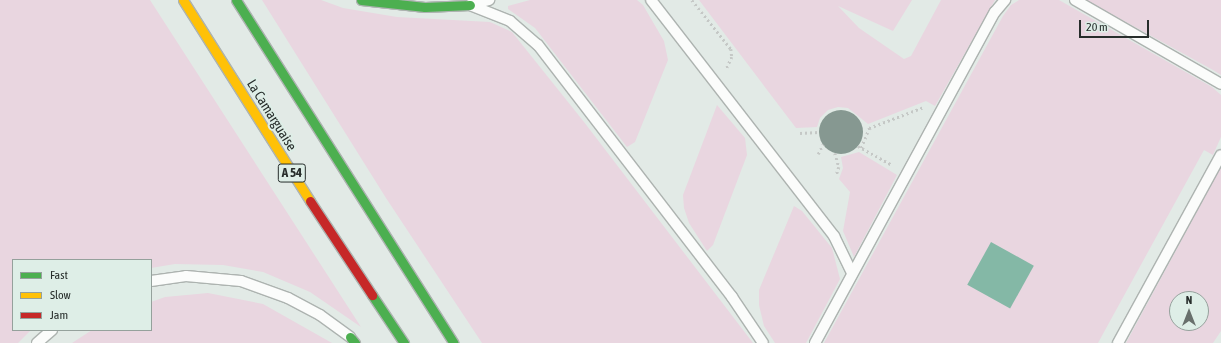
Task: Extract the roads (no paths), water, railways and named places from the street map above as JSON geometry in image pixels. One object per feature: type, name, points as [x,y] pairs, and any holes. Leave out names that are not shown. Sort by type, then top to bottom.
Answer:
[{"type":"highway","name":"La Camarguaise","points":[[183,0],[286,164],[404,343]]},
{"type":"highway","points":[[236,0],[454,343]]},
{"type":"highway","points":[[361,0],[425,7],[470,5]]},
{"type":"lane","points":[[470,5],[490,0]]},
{"type":"lane","points":[[651,0],[834,236],[852,273]]},
{"type":"lane","points":[[815,343],[995,12],[1005,0]]},
{"type":"lane","points":[[1075,0],[1221,84]]},
{"type":"lane","points":[[470,5],[510,21],[538,45],[732,296],[763,343]]},
{"type":"lane","points":[[1118,343],[1221,156]]},
{"type":"lane","points":[[152,281],[186,276],[212,277],[248,284],[294,302],[320,316],[352,340]]},
{"type":"lane","points":[[37,343],[51,331]]}]
